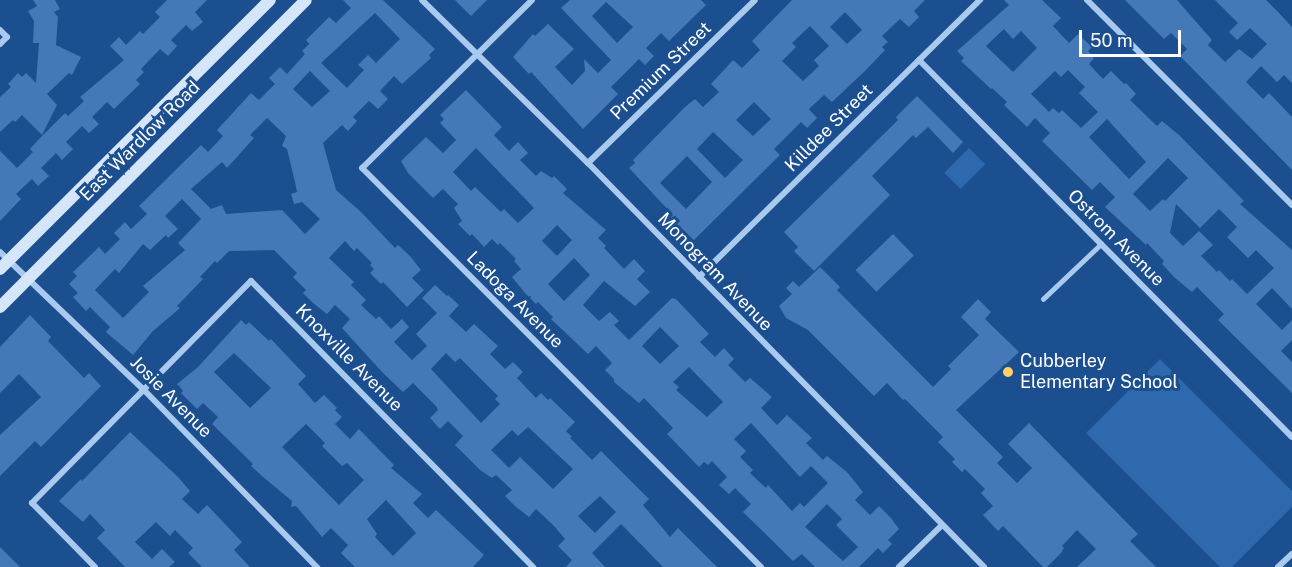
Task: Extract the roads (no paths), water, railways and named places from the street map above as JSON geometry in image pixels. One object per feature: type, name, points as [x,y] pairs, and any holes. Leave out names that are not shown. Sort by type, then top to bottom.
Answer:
[{"type":"main road","name":"East Wardlow Road","points":[[3,261],[270,0]]},
{"type":"main road","name":"East Wardlow Road","points":[[0,307],[306,0]]},
{"type":"street","name":"Monogram Avenue","points":[[422,0],[588,163],[984,567]]},
{"type":"street","points":[[477,54],[532,0]]},
{"type":"street","name":"Premium Street","points":[[588,163],[755,0]]},
{"type":"street","name":"Killdee Street","points":[[699,277],[980,0]]},
{"type":"street","points":[[1087,0],[1292,205]]},
{"type":"street","points":[[0,30],[7,38],[0,44]]},
{"type":"street","name":"Ladoga Avenue","points":[[477,54],[362,168],[761,567]]},
{"type":"street","name":"Ostrom Avenue","points":[[919,60],[1292,437]]},
{"type":"street","name":"Josie Avenue","points":[[3,261],[27,280],[144,390],[317,567]]},
{"type":"street","name":"Knoxville Avenue","points":[[144,390],[251,280],[533,567]]},
{"type":"street","points":[[95,567],[32,503],[144,390]]},
{"type":"street","points":[[899,567],[942,525]]},
{"type":"street","points":[[1278,567],[1292,554]]},
{"type":"lane","points":[[1043,299],[1101,244]]},
{"type":"place","name":"Cubberley Elementary School","points":[[1008,372]]}]
